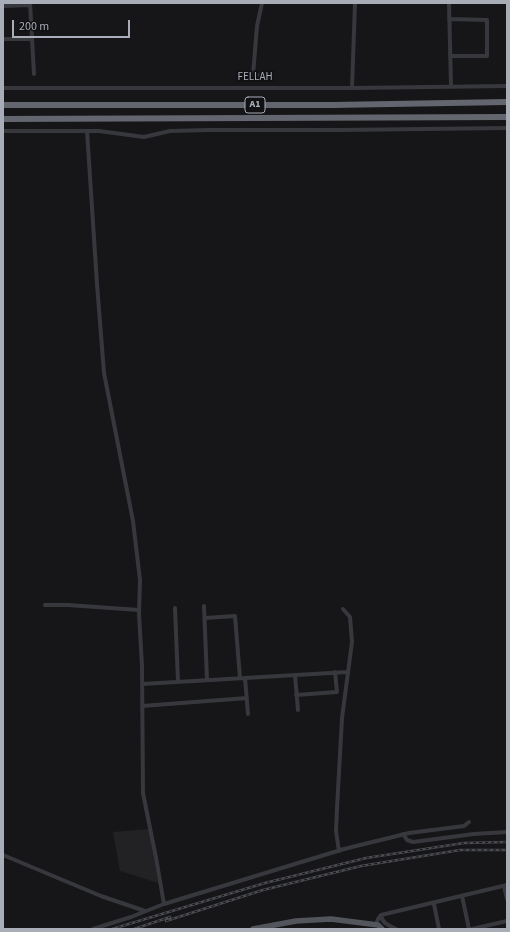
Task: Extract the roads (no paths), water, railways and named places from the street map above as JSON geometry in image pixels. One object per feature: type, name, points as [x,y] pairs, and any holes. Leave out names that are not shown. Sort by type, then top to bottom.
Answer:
[{"type":"highway","name":"A1","points":[[3,106],[318,105],[507,102]]},
{"type":"highway","name":"A1","points":[[3,119],[507,117]]},
{"type":"main road","points":[[254,929],[278,927],[296,921],[330,919],[364,924],[377,928]]},
{"type":"street","points":[[262,3],[257,26],[253,75],[264,76]]},
{"type":"street","points":[[352,88],[355,3]]},
{"type":"street","points":[[448,3],[451,86]]},
{"type":"street","points":[[3,6],[30,4],[34,74]]},
{"type":"street","points":[[449,20],[487,20],[487,56],[450,56]]},
{"type":"street","points":[[3,39],[32,39]]},
{"type":"street","name":"FELLAH","points":[[3,88],[352,88],[507,86]]},
{"type":"street","points":[[3,131],[87,131],[108,132],[144,137],[170,131],[208,130],[507,128]]},
{"type":"street","points":[[87,131],[102,362],[135,536],[140,580],[139,610],[142,684],[143,793],[164,904]]},
{"type":"street","points":[[45,605],[68,605],[139,610]]},
{"type":"street","points":[[204,606],[207,680]]},
{"type":"street","points":[[175,608],[178,682]]},
{"type":"street","points":[[339,851],[336,831],[342,718],[346,697],[352,642],[350,616],[343,610]]},
{"type":"street","points":[[204,618],[235,616],[240,678]]},
{"type":"street","points":[[296,695],[337,692],[335,672]]},
{"type":"street","points":[[142,684],[348,672]]},
{"type":"street","points":[[295,675],[298,710]]},
{"type":"street","points":[[245,678],[248,714]]},
{"type":"street","points":[[142,706],[247,698]]},
{"type":"street","points":[[93,929],[131,917],[164,904],[339,851],[403,834],[464,826],[469,822]]},
{"type":"street","points":[[403,834],[407,840],[413,842],[474,834],[507,832]]},
{"type":"street","points":[[3,855],[95,893],[145,911]]},
{"type":"street","points":[[377,928],[378,919],[381,915],[434,904],[506,886],[507,899]]},
{"type":"street","points":[[462,896],[469,929]]},
{"type":"street","points":[[434,904],[439,929]]},
{"type":"street","points":[[381,915],[384,922],[396,929]]},
{"type":"street","points":[[472,929],[507,921]]},
{"type":"railway","points":[[112,929],[265,883],[366,858],[464,843],[507,842]]},
{"type":"railway","points":[[166,921],[263,890],[361,866],[460,850],[507,850]]},
{"type":"railway","points":[[134,929],[170,917]]}]
